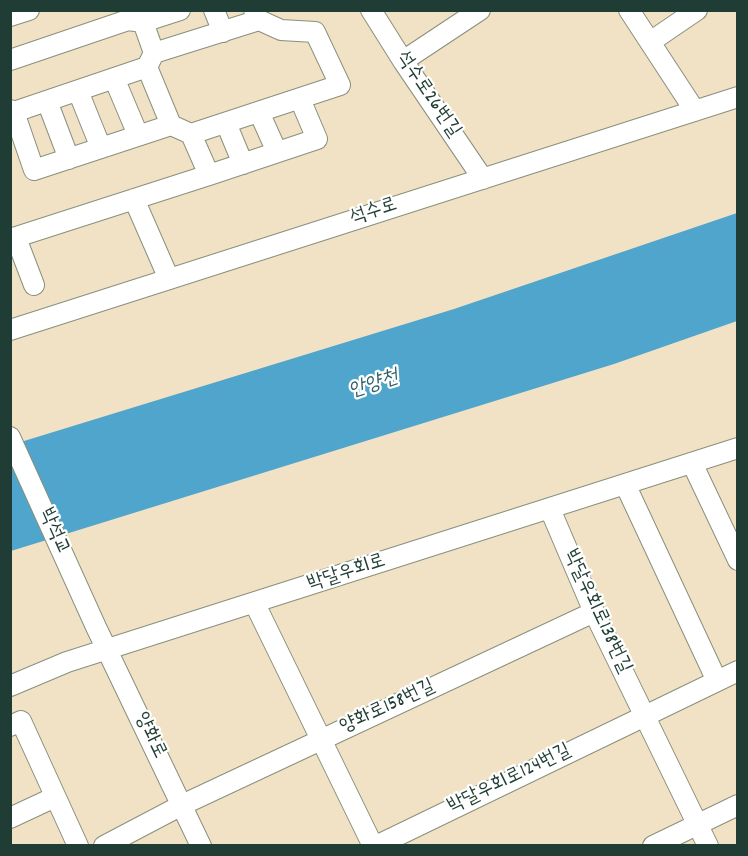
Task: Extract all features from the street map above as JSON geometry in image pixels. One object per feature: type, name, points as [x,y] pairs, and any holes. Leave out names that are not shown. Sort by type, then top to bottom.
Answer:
[{"type":"street","points":[[10,16],[29,10]]},
{"type":"street","points":[[213,10],[223,32]]},
{"type":"street","name":"석수로26번길","points":[[371,10],[483,178]]},
{"type":"street","points":[[403,61],[480,10]]},
{"type":"street","points":[[629,10],[695,111]]},
{"type":"street","points":[[650,42],[697,10]]},
{"type":"street","points":[[10,60],[132,18],[177,11],[186,43]]},
{"type":"street","points":[[257,15],[281,30],[315,32],[340,85],[192,134],[171,125],[34,170],[12,111],[114,78],[186,43],[223,32],[257,15]]},
{"type":"street","points":[[132,18],[151,60],[171,125]]},
{"type":"street","points":[[114,78],[138,135]]},
{"type":"street","points":[[78,91],[101,148]]},
{"type":"street","name":"석수로","points":[[10,330],[738,97]]},
{"type":"street","points":[[34,285],[13,238],[317,139],[300,99]]},
{"type":"street","points":[[47,101],[69,159]]},
{"type":"street","points":[[259,112],[277,152]]},
{"type":"street","points":[[226,123],[243,164]]},
{"type":"street","points":[[192,134],[209,175]]},
{"type":"street","points":[[134,199],[169,279]]},
{"type":"street","name":"박석교","points":[[10,437],[96,627]]},
{"type":"street","name":"박달우회로","points":[[10,686],[67,662],[255,604],[738,448]]},
{"type":"street","points":[[692,463],[738,560]]},
{"type":"street","points":[[625,484],[717,681]]},
{"type":"street","name":"박달우회로138번길","points":[[550,509],[594,612],[708,846]]},
{"type":"street","name":"박달우회로124번길","points":[[255,604],[374,846],[644,714]]},
{"type":"street","name":"양화로158번길","points":[[104,846],[182,805],[594,612]]},
{"type":"street","name":"양화로","points":[[96,627],[201,846]]},
{"type":"street","points":[[644,714],[738,671]]},
{"type":"street","points":[[10,726],[21,721],[78,846]]},
{"type":"street","points":[[10,818],[55,797]]},
{"type":"street","points":[[653,846],[738,805]]},
{"type":"water","name":"안양천","points":[[737,213],[737,321],[614,364],[11,551],[11,445],[454,309]]}]
